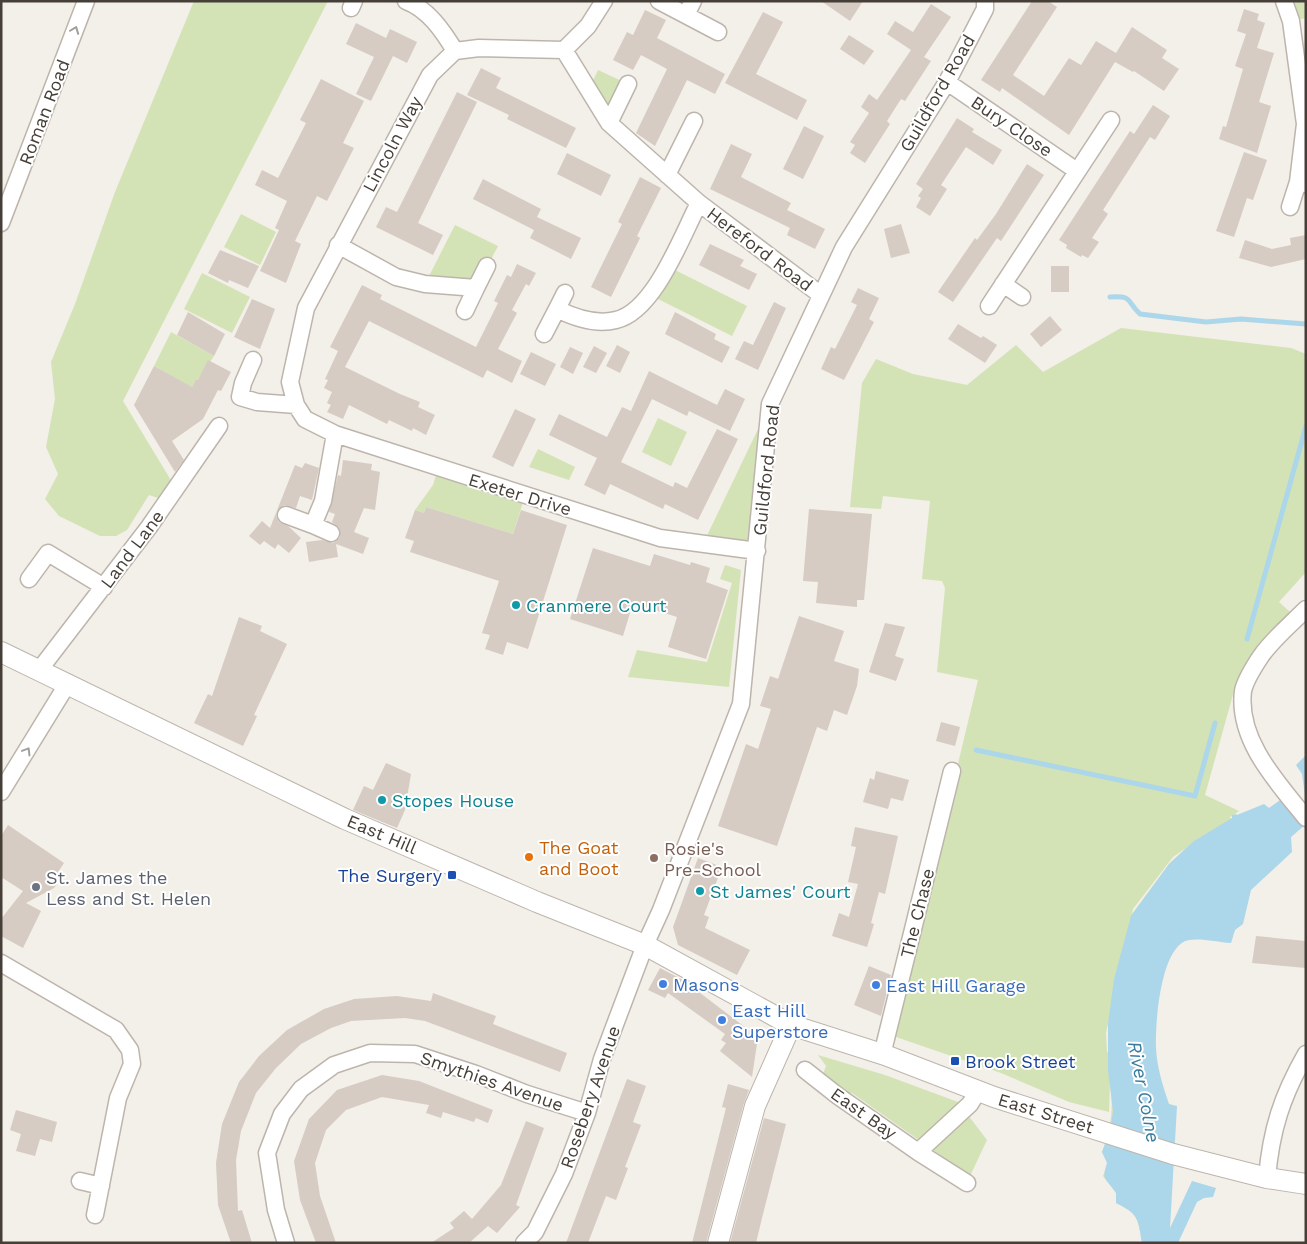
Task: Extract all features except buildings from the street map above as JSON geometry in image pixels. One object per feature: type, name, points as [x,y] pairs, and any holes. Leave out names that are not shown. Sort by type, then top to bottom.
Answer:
[{"type":"street","name":"Roman Road","points":[[1,223],[86,1]]},
{"type":"street","points":[[406,1],[420,6],[448,38],[455,51],[479,48],[564,50],[588,26],[604,1]]},
{"type":"street","points":[[659,1],[689,8],[718,32]]},
{"type":"street","name":"Guildford Road","points":[[645,945],[661,910],[741,704],[770,404],[844,248],[947,82],[985,9],[985,1]]},
{"type":"street","points":[[1284,1],[1298,19],[1305,124],[1302,183],[1290,207]]},
{"type":"street","points":[[564,50],[609,123],[699,203]]},
{"type":"street","name":"Lincoln Way","points":[[296,405],[290,382],[306,308],[430,75],[455,51]]},
{"type":"street","name":"Bury Close","points":[[947,82],[1077,171]]},
{"type":"street","points":[[609,123],[628,84]]},
{"type":"street","points":[[988,306],[1111,120]]},
{"type":"street","points":[[667,175],[694,121]]},
{"type":"street","name":"Hereford Road","points":[[557,309],[576,318],[600,322],[618,320],[632,312],[650,295],[699,203],[821,295]]},
{"type":"street","points":[[338,245],[396,277],[425,284],[476,288]]},
{"type":"street","points":[[465,311],[487,266]]},
{"type":"street","points":[[1003,284],[1022,297]]},
{"type":"street","points":[[544,334],[565,293]]},
{"type":"street","points":[[253,360],[243,383],[240,397],[257,402],[296,405]]},
{"type":"street","name":"Exeter Drive","points":[[296,405],[305,418],[335,434],[660,538],[757,551]]},
{"type":"street","name":"Land Lane","points":[[40,669],[104,587],[219,426]]},
{"type":"street","points":[[313,526],[323,501],[335,434]]},
{"type":"street","points":[[286,515],[331,533]]},
{"type":"street","points":[[29,579],[48,553],[104,587]]},
{"type":"street","points":[[1306,609],[1261,656],[1243,689],[1243,720],[1256,750],[1306,818]]},
{"type":"street","name":"East Hill","points":[[1,652],[40,669],[140,720],[345,818],[537,902],[645,945],[791,1025]]},
{"type":"street","points":[[1,792],[68,683]]},
{"type":"street","name":"The Chase","points":[[882,1055],[952,771]]},
{"type":"street","name":"Rosebery Avenue","points":[[524,1243],[535,1232],[564,1174],[587,1113],[602,1059],[645,945]]},
{"type":"street","points":[[1,963],[39,987],[101,1020],[116,1030],[127,1043],[132,1064],[118,1098],[95,1214]]},
{"type":"street","points":[[718,1243],[754,1106],[791,1025]]},
{"type":"street","name":"East Street","points":[[791,1025],[882,1055],[978,1091],[1222,1168],[1266,1178],[1306,1184]]},
{"type":"street","name":"Smythies Avenue","points":[[286,1243],[276,1210],[267,1152],[282,1114],[301,1089],[334,1065],[370,1053],[414,1054],[476,1074],[526,1094],[587,1113]]},
{"type":"street","points":[[1266,1178],[1274,1126],[1283,1100],[1306,1054]]},
{"type":"street","name":"East Bay","points":[[811,1070],[838,1096],[918,1152],[967,1182]]},
{"type":"street","points":[[918,1152],[970,1104],[978,1091]]},
{"type":"street","points":[[80,1181],[101,1186]]},
{"type":"green space","points":[[194,1],[328,1],[123,401],[172,482],[164,496],[158,498],[149,495],[127,530],[116,536],[100,536],[59,516],[45,499],[58,474],[46,447],[55,399],[51,362],[75,304],[115,192]]},
{"type":"green space","points":[[1284,1],[1306,1],[1306,18],[1291,21]]},
{"type":"green space","points":[[598,70],[628,84],[609,123],[588,91]]},
{"type":"green space","points":[[241,214],[276,232],[260,265],[224,247]]},
{"type":"green space","points":[[455,225],[498,246],[476,288],[425,284]]},
{"type":"green space","points":[[667,266],[747,306],[732,336],[650,295]]},
{"type":"green space","points":[[202,273],[250,297],[232,333],[184,309]]},
{"type":"green space","points":[[1121,328],[1291,348],[1306,354],[1306,572],[1279,602],[1290,612],[1251,658],[1234,691],[1205,795],[1239,811],[1229,818],[1232,818],[1130,920],[1106,1033],[1107,1052],[1113,1056],[1142,1243],[1136,1218],[1116,1203],[1116,1193],[1103,1176],[1108,1163],[1102,1152],[1111,1118],[1110,1083],[1109,1112],[1069,1102],[1001,1073],[893,1036],[978,680],[937,672],[945,588],[942,581],[922,579],[930,501],[883,496],[881,509],[850,507],[862,383],[876,359],[913,374],[967,385],[1016,345],[1043,372]],"holes":[[[1186,848],[1169,864],[1132,914],[1133,909],[1173,857]]]},
{"type":"green space","points":[[171,332],[214,356],[198,380],[196,379],[187,397],[168,374],[154,366]]},
{"type":"green space","points":[[770,404],[757,551],[703,544]]},
{"type":"green space","points":[[658,418],[687,432],[671,466],[642,452]]},
{"type":"green space","points":[[538,449],[575,467],[569,480],[529,467]]},
{"type":"green space","points":[[438,468],[525,496],[513,534],[426,507],[424,513],[415,510],[433,485]]},
{"type":"green space","points":[[725,565],[741,570],[729,687],[628,677],[637,650],[707,662],[732,583],[720,579]]},
{"type":"green space","points":[[818,1055],[885,1075],[958,1102],[987,1140],[970,1176],[852,1093],[846,1094],[823,1074],[826,1066]]},
{"type":"water","points":[[1306,755],[1306,802],[1302,774],[1296,765]]},
{"type":"water","name":"River Colne","points":[[1283,798],[1305,825],[1291,837],[1292,852],[1251,890],[1243,924],[1235,930],[1231,943],[1189,940],[1179,945],[1171,956],[1166,970],[1158,1005],[1156,1048],[1159,1070],[1169,1104],[1177,1106],[1170,1228],[1192,1181],[1216,1188],[1213,1197],[1204,1198],[1197,1202],[1178,1243],[1142,1243],[1136,1218],[1116,1203],[1116,1193],[1105,1177],[1104,1173],[1107,1163],[1102,1152],[1110,1131],[1113,1111],[1108,1070],[1108,1024],[1114,979],[1131,916],[1169,864],[1194,841],[1232,818],[1232,815],[1237,815],[1264,804],[1269,808]]},
{"type":"waterway","points":[[1110,297],[1126,298],[1140,314],[1206,322],[1241,319],[1306,324]]},
{"type":"waterway","points":[[1247,639],[1306,426]]},
{"type":"waterway","points":[[976,750],[1195,796],[1215,723]]},
{"type":"place","name":"Cranmere Court","points":[[516,605]]},
{"type":"place","name":"Stopes House","points":[[382,800]]},
{"type":"place","name":"The Goat and Boot","points":[[529,857]]},
{"type":"place","name":"Rosie's Pre-School","points":[[654,858]]},
{"type":"place","name":"The Surgery","points":[[452,875]]},
{"type":"place","name":"St. James the Less and St. Helen","points":[[36,887]]},
{"type":"place","name":"St James' Court","points":[[700,891]]},
{"type":"place","name":"Masons","points":[[663,984]]},
{"type":"place","name":"East Hill Garage","points":[[876,985]]},
{"type":"place","name":"East Hill Superstore","points":[[722,1020]]},
{"type":"place","name":"Brook Street","points":[[955,1061]]}]
